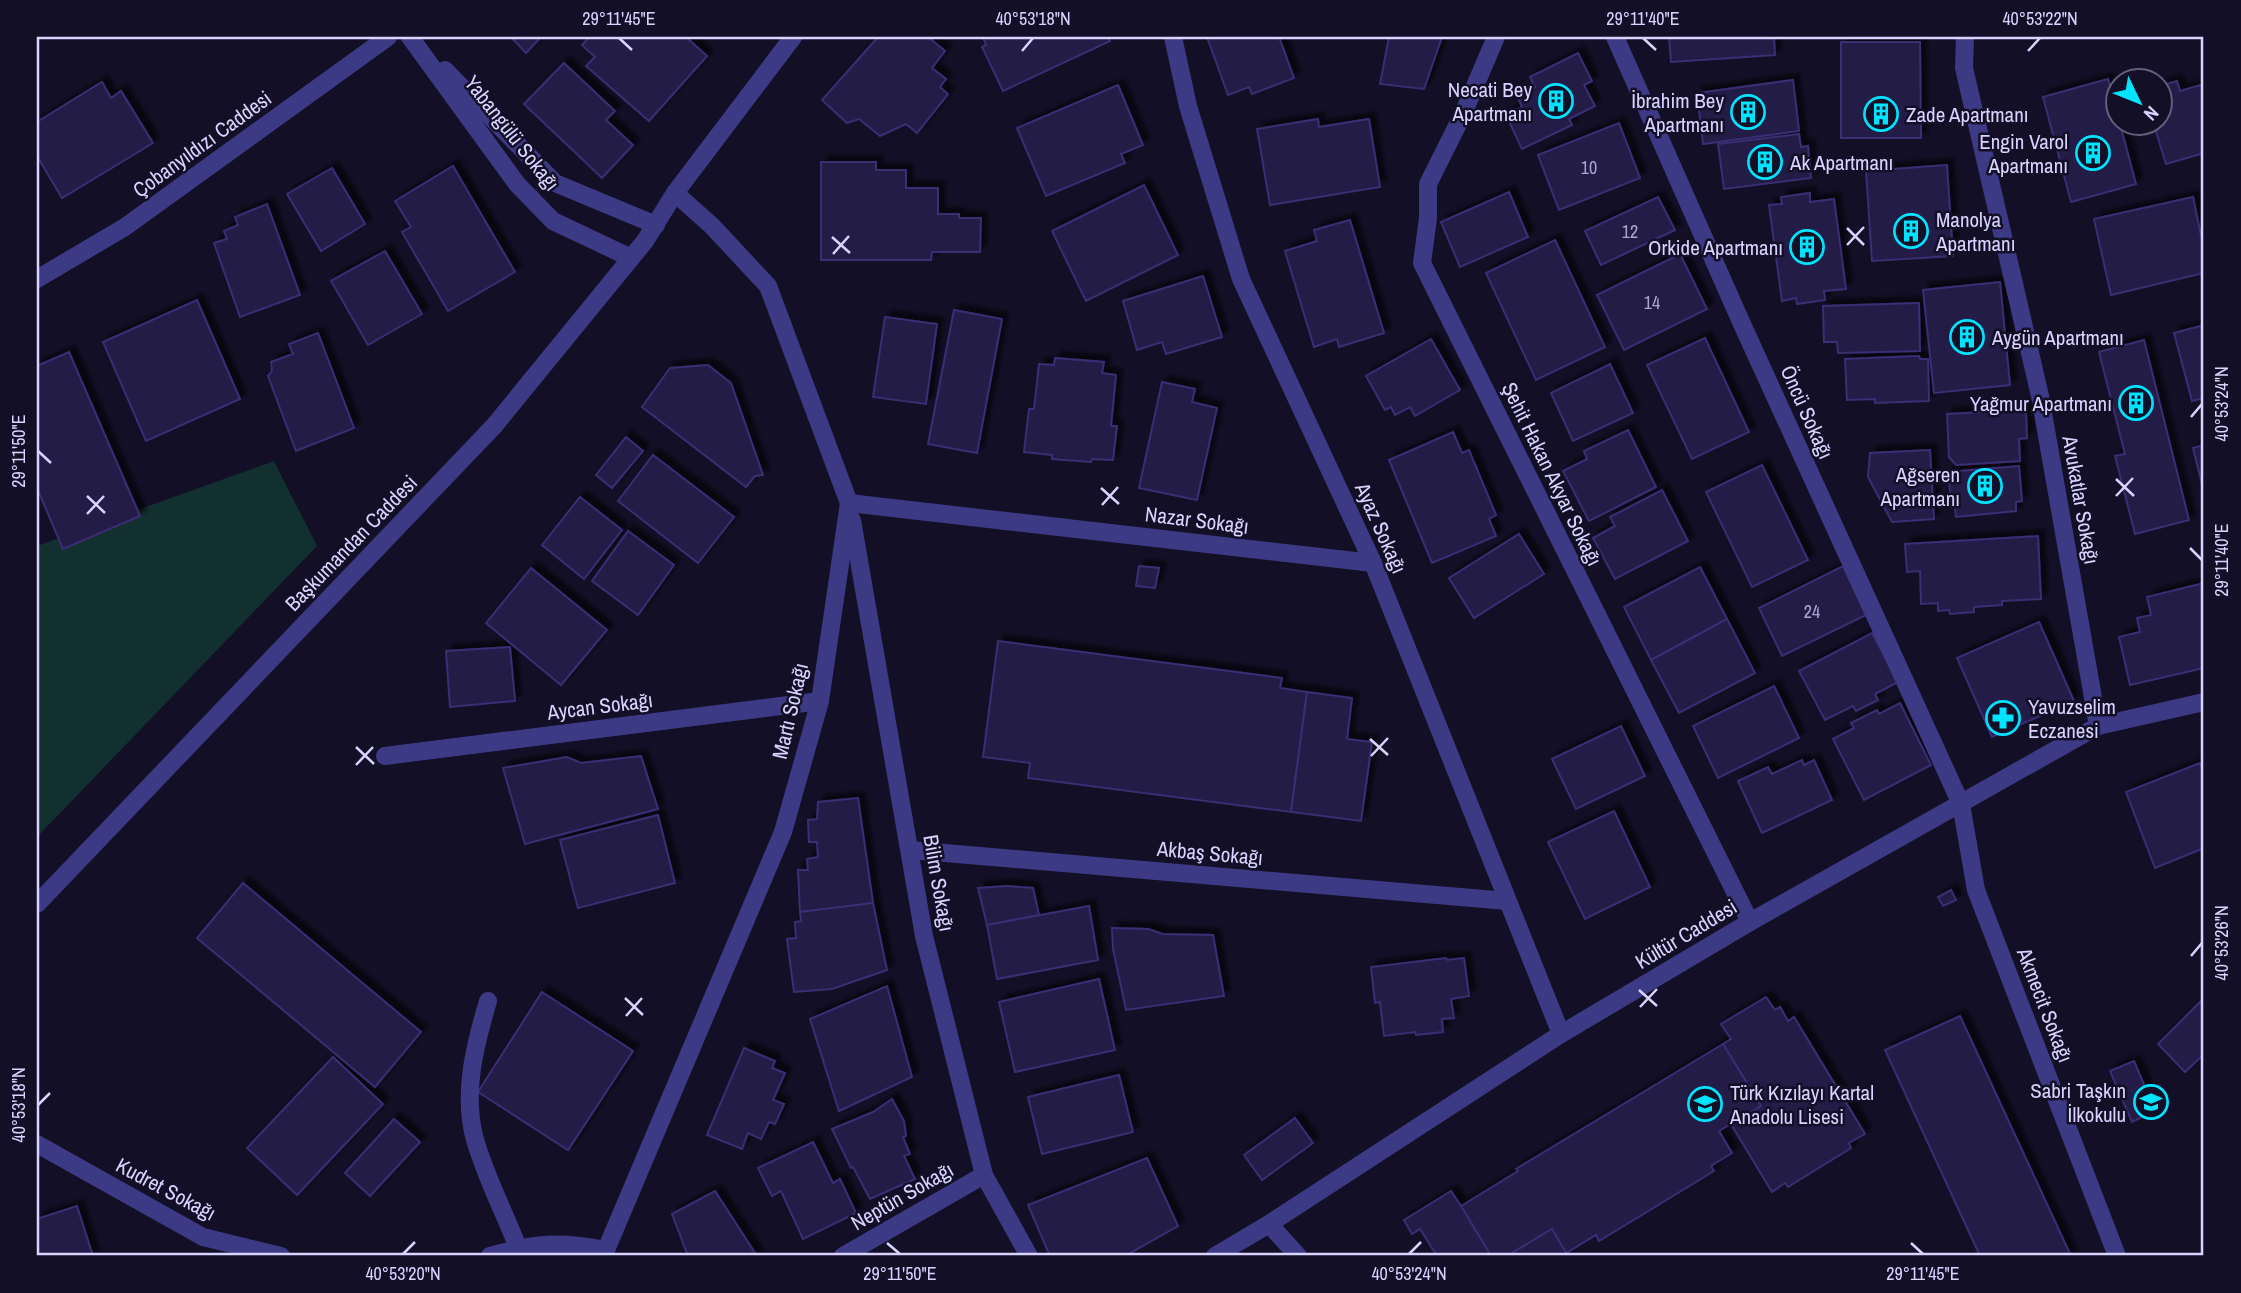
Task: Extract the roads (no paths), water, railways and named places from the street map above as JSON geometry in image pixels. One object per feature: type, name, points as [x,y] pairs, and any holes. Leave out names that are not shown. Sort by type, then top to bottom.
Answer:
[{"type":"street","name":"Çobanyıldızı Caddesi","points":[[37,279],[125,228],[388,37]]},
{"type":"street","name":"Yabangülü Sokağı","points":[[411,37],[555,183],[656,225]]},
{"type":"street","name":"Yabangülü Sokağı","points":[[411,37],[517,184],[553,221],[631,258]]},
{"type":"street","name":"Başkumandan Caddesi","points":[[37,904],[494,426],[631,258],[656,225],[675,193],[793,37]]},
{"type":"street","name":"Ayaz Sokağı","points":[[1173,37],[1188,106],[1241,279],[1373,563],[1561,1034]]},
{"type":"street","name":"Şehit Hakan Akyar Sokağı","points":[[1496,37],[1463,114],[1428,184],[1428,218],[1422,263],[1750,922]]},
{"type":"street","name":"Öncü Sokağı","points":[[1615,37],[1742,324],[1961,804]]},
{"type":"street","name":"Avukatlar Sokağı","points":[[1965,37],[1964,68],[2040,396],[2098,726]]},
{"type":"street","name":"Martı Sokağı","points":[[605,1253],[783,832],[820,701],[849,503],[768,286],[712,226],[675,193]]},
{"type":"street","name":"Nazar Sokağı","points":[[849,503],[1373,563]]},
{"type":"street","name":"Bilim Sokağı","points":[[849,503],[924,936],[984,1175],[1029,1256]]},
{"type":"street","name":"Aycan Sokağı","points":[[385,755],[820,701]]},
{"type":"street","name":"Kültür Caddesi","points":[[1215,1256],[1269,1224],[1561,1034],[1750,922],[2098,726],[2204,702]]},
{"type":"street","name":"Akmecit Sokağı","points":[[1961,804],[1976,890],[2117,1256]]},
{"type":"street","name":"Akbaş Sokağı","points":[[910,850],[1507,901]]},
{"type":"street","points":[[488,1001],[473,1065],[471,1112],[474,1135],[518,1248]]},
{"type":"street","name":"Kudret Sokağı","points":[[37,1144],[203,1237],[281,1256]]},
{"type":"street","name":"Neptün Sokağı","points":[[843,1256],[984,1175]]},
{"type":"street","points":[[1269,1224],[1298,1256]]},
{"type":"street","points":[[203,1237],[208,1256]]},
{"type":"street","points":[[490,1256],[518,1248],[570,1243],[605,1253]]},
{"type":"place","name":"Necati Bey Apartmanı","points":[[1556,101]]},
{"type":"place","name":"İbrahim Bey Apartmanı","points":[[1748,112]]},
{"type":"place","name":"Zade Apartmanı","points":[[1881,114]]},
{"type":"place","name":"Engin Varol Apartmanı","points":[[2093,153]]},
{"type":"place","name":"Ak Apartmanı","points":[[1765,162]]},
{"type":"place","name":"Manolya Apartmanı","points":[[1911,231]]},
{"type":"place","name":"Orkide Apartmanı","points":[[1807,247]]},
{"type":"place","name":"Aygün Apartmanı","points":[[1967,337]]},
{"type":"place","name":"Yağmur Apartmanı","points":[[2136,403]]},
{"type":"place","name":"Ağseren Apartmanı","points":[[1985,486]]},
{"type":"place","name":"Yavuzselim Eczanesi","points":[[2003,718]]},
{"type":"place","name":"Sabri Taşkın İlkokulu","points":[[2151,1102]]},
{"type":"place","name":"Türk Kızılayı Kartal Anadolu Lisesi","points":[[1705,1104]]}]
